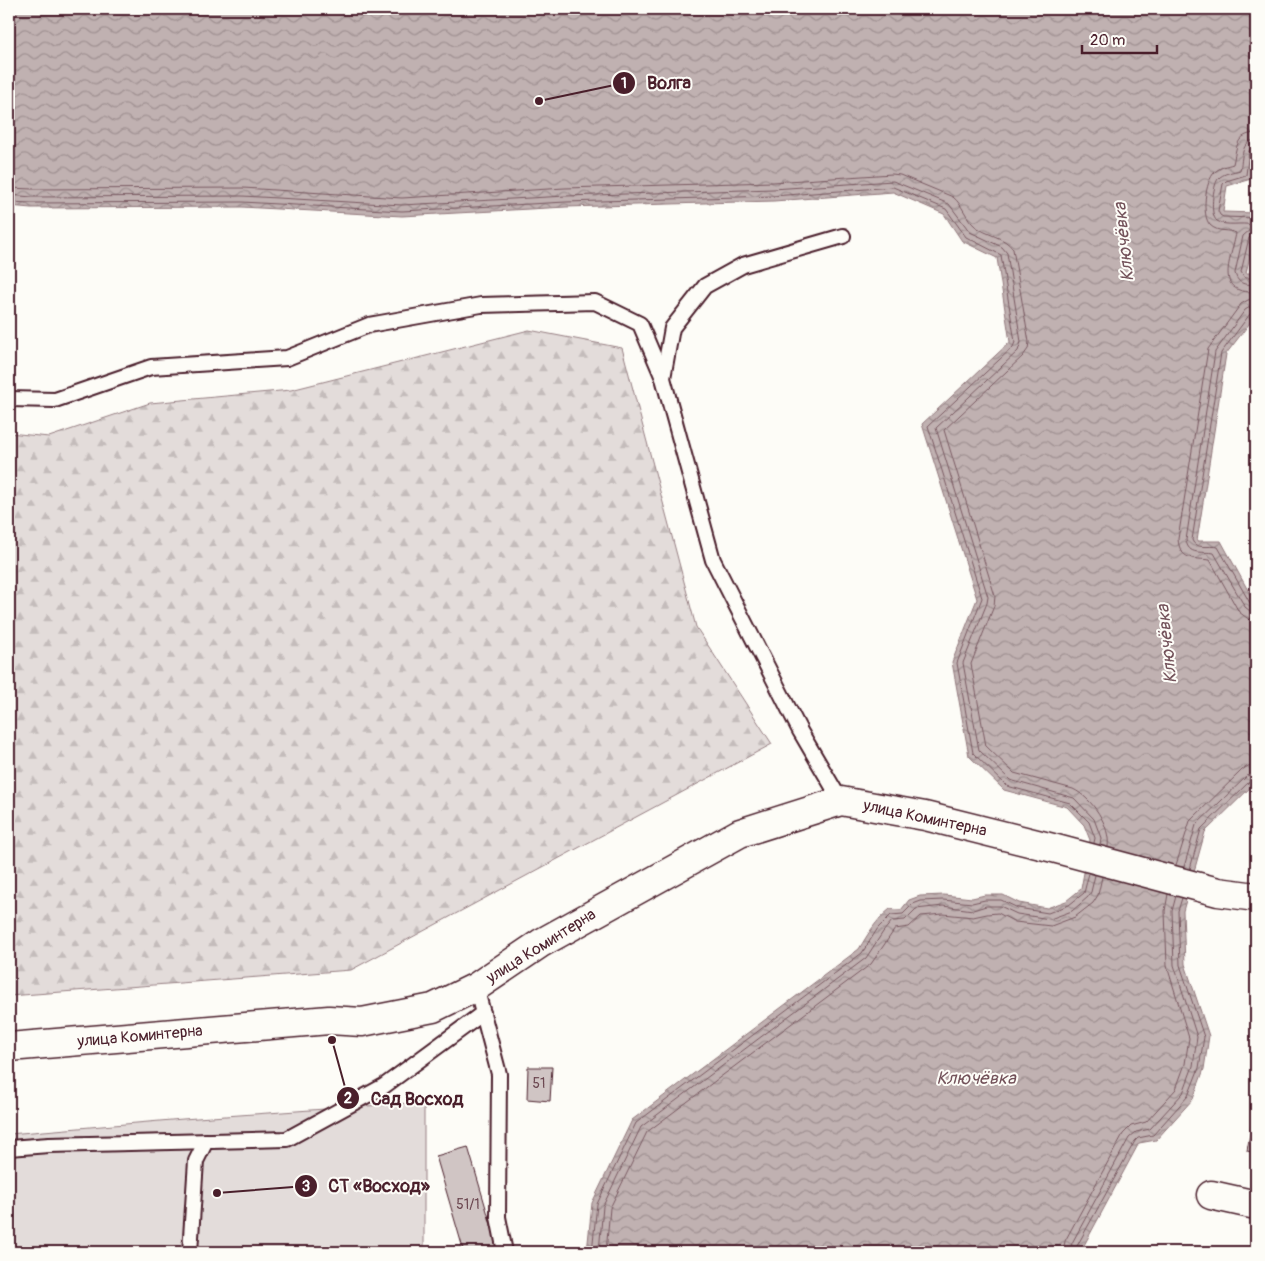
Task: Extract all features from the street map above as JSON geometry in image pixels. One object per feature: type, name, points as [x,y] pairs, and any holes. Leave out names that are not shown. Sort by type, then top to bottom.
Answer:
[{"type":"street","name":"улица Коминтерна","points":[[9,1047],[329,1020],[362,1022],[479,1000],[541,943],[740,833],[841,802],[925,816],[1218,892],[1256,897]]},
{"type":"street","points":[[1211,1194],[1256,1205]]},
{"type":"lane","points":[[664,378],[672,328],[705,286],[742,265],[843,236]]},
{"type":"lane","points":[[9,399],[55,400],[151,367],[287,358],[369,325],[481,305],[595,302],[640,324],[664,378],[712,560],[800,731],[841,802]]},
{"type":"lane","points":[[9,1148],[287,1139],[384,1086],[479,1000],[499,1074],[498,1216],[505,1252]]},
{"type":"lane","points":[[190,1252],[196,1161],[206,1141]]},
{"type":"green space","points":[[529,330],[622,348],[696,627],[772,744],[351,970],[9,996],[9,433],[49,437],[150,403],[291,390]]},
{"type":"green space","points":[[424,1102],[424,1252],[9,1252],[9,1134],[183,1119]]},
{"type":"water","name":"Ключёвка","points":[[9,9],[1256,9],[1256,138],[1251,179],[1227,186],[1223,212],[1256,213],[1256,230],[1246,273],[1256,273],[1256,315],[1226,354],[1197,541],[1221,541],[1256,605],[1256,782],[1205,832],[1183,911],[1185,964],[1209,1036],[1204,1069],[1193,1099],[1156,1140],[1139,1143],[1081,1252],[587,1252],[592,1203],[632,1120],[859,949],[876,923],[890,909],[901,910],[909,900],[920,896],[944,895],[972,898],[985,895],[1003,895],[1019,903],[1047,908],[1066,901],[1081,889],[1090,840],[1084,825],[1067,807],[1004,790],[969,756],[952,662],[977,599],[922,424],[1010,342],[997,258],[962,241],[944,214],[893,192],[774,201],[566,207],[402,216],[242,207],[31,208],[9,206]]},
{"type":"building","points":[[528,1067],[552,1067],[550,1101],[527,1099]]},
{"type":"building","points":[[1256,1099],[1256,1153],[1247,1151]]},
{"type":"building","points":[[468,1147],[499,1252],[464,1252],[436,1156]]},
{"type":"place","name":"Волга","points":[[539,101]]},
{"type":"place","name":"Сад Восход","points":[[332,1040]]},
{"type":"place","name":"СТ «Восход»","points":[[217,1193]]}]
